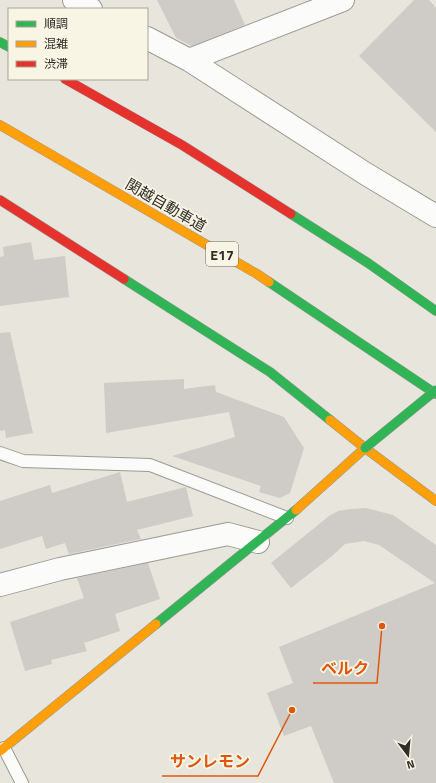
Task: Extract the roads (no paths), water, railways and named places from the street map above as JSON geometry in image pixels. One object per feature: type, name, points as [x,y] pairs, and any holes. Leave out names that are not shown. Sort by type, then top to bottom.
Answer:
[{"type":"main road","points":[[67,80],[182,145],[368,263],[436,312]]},
{"type":"main road","name":"関越自動車道","points":[[0,125],[257,274],[436,394]]},
{"type":"main road","points":[[0,200],[270,372],[365,448],[436,501]]},
{"type":"main road","points":[[2,749],[258,542],[365,448],[436,390]]},
{"type":"street","points":[[74,0],[89,8]]},
{"type":"street","points":[[189,60],[343,0]]},
{"type":"street","points":[[148,39],[189,60],[366,174],[436,216]]},
{"type":"street","points":[[0,585],[60,569],[228,534],[258,542]]},
{"type":"lane","points":[[0,453],[23,461],[150,465],[287,518]]},
{"type":"lane","points":[[2,749],[22,783]]},
{"type":"place","name":"ベルク","points":[[382,626]]},
{"type":"place","name":"サンレモン","points":[[292,710]]}]
